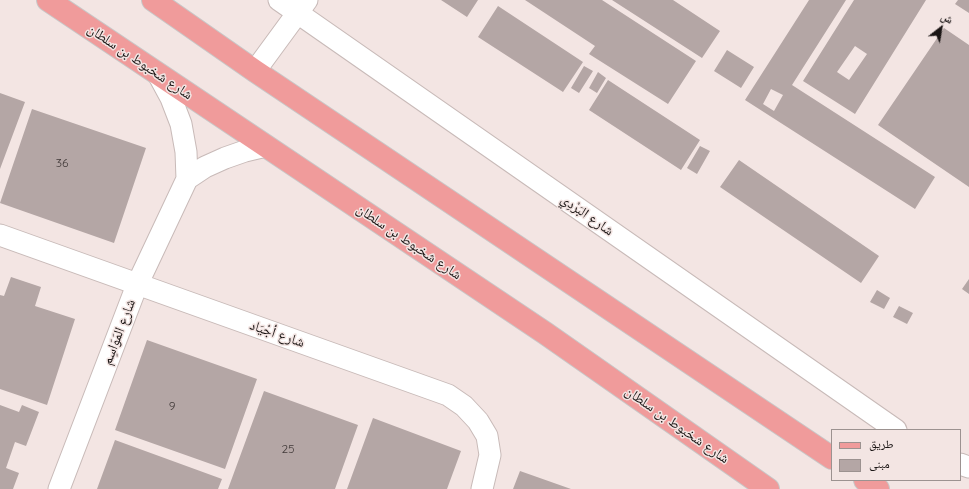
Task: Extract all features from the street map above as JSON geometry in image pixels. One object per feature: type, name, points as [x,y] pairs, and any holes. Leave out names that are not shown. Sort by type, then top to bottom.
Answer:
[{"type":"main road","name":"شارع شخبوط بن سلطان","points":[[48,0],[545,333],[768,489]]},
{"type":"main road","points":[[153,0],[255,71],[831,457]]},
{"type":"main road","points":[[866,481],[878,489]]},
{"type":"street","name":"شارع البَرْدِي","points":[[279,0],[302,7],[895,429]]},
{"type":"street","points":[[255,71],[302,7]]},
{"type":"street","name":"شارع المَوَاسِم","points":[[59,489],[137,285],[187,179],[186,152],[181,124],[171,98],[158,74]]},
{"type":"street","points":[[187,179],[205,167],[225,158],[266,146]]},
{"type":"street","name":"شارع أجْيَاد","points":[[0,235],[448,395],[464,406],[478,421],[487,436],[490,455],[482,489]]},
{"type":"building","points":[[441,0],[478,0],[467,17]]},
{"type":"building","points":[[525,0],[602,0],[696,61],[668,104],[589,54],[595,46]]},
{"type":"building","points":[[612,0],[673,0],[720,31],[702,58]]},
{"type":"building","points":[[809,0],[846,0],[792,85],[935,177],[915,209],[745,100]],"holes":[[[771,89],[783,95],[774,111],[763,104]]]},
{"type":"building","points":[[854,0],[926,0],[855,114],[803,81]],"holes":[[[855,46],[867,54],[849,80],[837,72]]]},
{"type":"building","points":[[958,0],[969,0],[969,13],[955,4]]},
{"type":"building","points":[[498,6],[583,62],[563,92],[478,37]]},
{"type":"building","points":[[944,28],[969,45],[969,187],[878,125]]},
{"type":"building","points":[[727,50],[754,67],[741,88],[714,71]]},
{"type":"building","points":[[584,66],[593,71],[579,93],[571,88]]},
{"type":"building","points":[[598,72],[606,78],[597,93],[589,88]]},
{"type":"building","points":[[608,80],[700,140],[681,170],[589,110]]},
{"type":"building","points":[[0,93],[25,102],[0,169]]},
{"type":"building","points":[[32,109],[146,148],[114,243],[0,203]]},
{"type":"building","points":[[700,146],[710,151],[697,174],[687,168]]},
{"type":"building","points":[[739,160],[879,256],[861,283],[720,187]]},
{"type":"building","points":[[11,277],[41,287],[35,306],[75,319],[47,405],[0,389],[0,295],[4,296]]},
{"type":"building","points":[[969,279],[969,294],[962,289]]},
{"type":"building","points":[[877,290],[890,298],[884,309],[870,302]]},
{"type":"building","points":[[899,306],[913,313],[907,324],[893,317]]},
{"type":"building","points":[[147,340],[257,379],[225,469],[115,430]]},
{"type":"building","points":[[264,391],[358,425],[335,489],[228,489]]},
{"type":"building","points":[[0,405],[19,412],[22,405],[39,412],[26,446],[15,442],[6,468],[19,473],[13,489],[0,489]]},
{"type":"building","points":[[373,418],[461,451],[447,489],[347,489]]},
{"type":"building","points":[[115,440],[222,479],[218,489],[97,489]]},
{"type":"building","points":[[520,471],[571,489],[513,489]]}]
